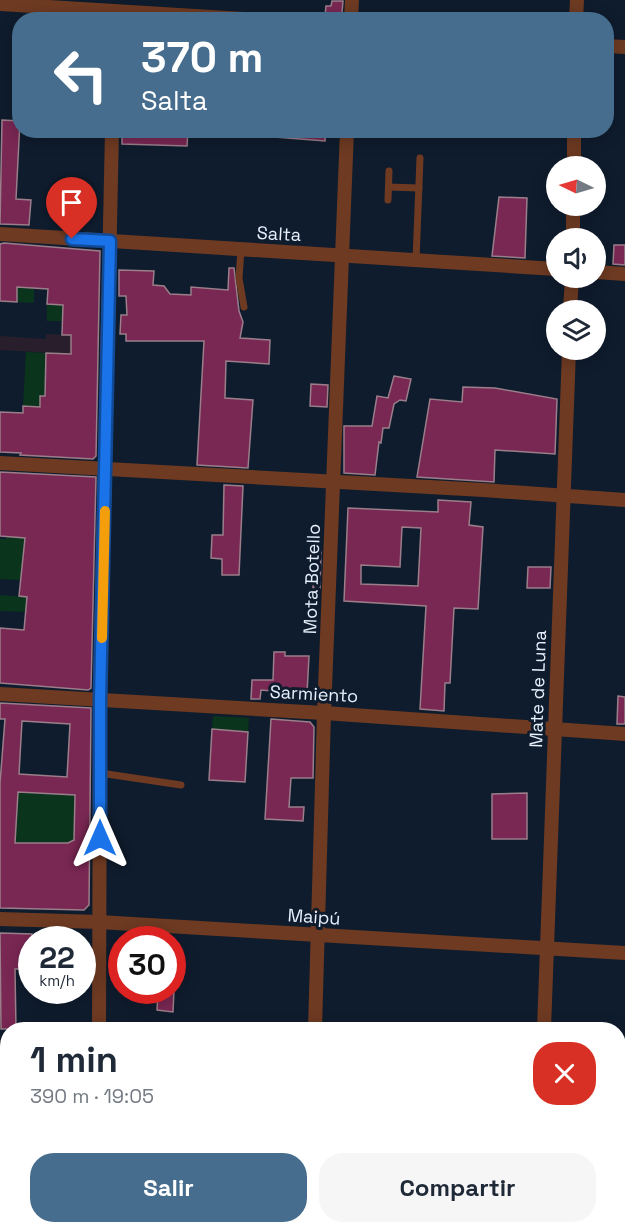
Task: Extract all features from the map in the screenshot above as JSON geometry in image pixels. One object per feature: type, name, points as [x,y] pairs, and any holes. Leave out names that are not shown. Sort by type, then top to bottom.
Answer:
[{"type":"street","points":[[0,4],[143,12]]},
{"type":"street","points":[[99,1022],[100,700],[112,138]]},
{"type":"street","name":"Mota Botello","points":[[315,1022],[324,713],[347,138]]},
{"type":"street","points":[[574,138],[574,156]]},
{"type":"street","name":"Salta","points":[[0,234],[546,268]]},
{"type":"street","points":[[606,273],[625,274]]},
{"type":"street","name":"Mate de Luna","points":[[544,1022],[569,360]]},
{"type":"street","points":[[0,463],[625,500]]},
{"type":"street","name":"Sarmiento","points":[[0,694],[625,734]]},
{"type":"street","name":"Maipú","points":[[0,919],[99,922],[625,953]]},
{"type":"lane","points":[[416,260],[420,158]]},
{"type":"lane","points":[[388,200],[390,171]]},
{"type":"lane","points":[[389,187],[419,188]]},
{"type":"lane","points":[[241,249],[240,278],[244,307]]},
{"type":"lane","points":[[100,773],[181,785]]},
{"type":"shaded area","points":[[46,334],[71,335],[71,354],[0,350],[0,336],[46,339]]},
{"type":"green space","points":[[17,275],[24,287],[34,288],[34,303],[17,302]]},
{"type":"green space","points":[[47,304],[63,305],[62,321],[47,321]]},
{"type":"green space","points":[[26,352],[46,353],[45,396],[40,396],[40,407],[23,406]]},
{"type":"green space","points":[[6,536],[23,538],[27,536],[23,560],[34,581],[0,579],[0,539],[6,539]]},
{"type":"green space","points":[[0,595],[27,597],[26,612],[0,611]]},
{"type":"green space","points":[[213,716],[249,718],[248,731],[212,729]]},
{"type":"green space","points":[[18,792],[75,795],[74,843],[15,843]]},
{"type":"building","points":[[332,1],[343,1],[342,12],[325,12],[326,6],[331,6]]},
{"type":"building","points":[[2,120],[12,121],[12,138],[19,138],[16,199],[31,200],[29,225],[0,224]]},
{"type":"building","points":[[122,138],[188,138],[187,146],[122,144]]},
{"type":"building","points":[[288,138],[325,138],[325,141]]},
{"type":"building","points":[[499,197],[527,198],[525,258],[492,256]]},
{"type":"building","points":[[0,244],[100,251],[96,456],[93,459],[0,452],[0,412],[23,413],[23,406],[40,407],[40,396],[45,396],[46,353],[71,354],[71,335],[62,335],[63,305],[47,304],[48,289],[17,287],[17,302],[0,301]]},
{"type":"building","points":[[614,245],[625,245],[625,265],[613,264]]},
{"type":"building","points":[[229,268],[234,268],[239,311],[243,322],[240,338],[270,340],[269,364],[226,361],[225,398],[253,400],[248,468],[197,465],[204,341],[126,341],[126,334],[120,334],[121,315],[127,315],[126,296],[119,296],[119,270],[154,271],[153,285],[164,286],[170,294],[191,295],[191,287],[228,290]]},
{"type":"building","points":[[394,376],[411,379],[406,401],[400,400],[394,404],[389,428],[383,428],[375,475],[344,473],[344,426],[372,426],[377,396],[388,398]]},
{"type":"building","points":[[311,384],[328,385],[327,407],[310,406]]},
{"type":"building","points":[[463,387],[495,388],[557,399],[555,454],[495,450],[494,482],[417,477],[430,399],[462,402]]},
{"type":"building","points":[[0,472],[96,477],[91,688],[88,690],[0,683],[0,628],[24,630],[27,597],[19,596],[25,538],[0,536]]},
{"type":"building","points":[[224,485],[243,486],[239,575],[222,575],[222,559],[211,558],[212,535],[223,535]]},
{"type":"building","points":[[438,500],[471,502],[469,525],[483,527],[478,609],[454,608],[450,683],[445,683],[444,711],[420,709],[426,606],[344,601],[348,508],[438,512]],"holes":[[[402,527],[421,528],[418,586],[361,584],[361,565],[400,567]]]},
{"type":"building","points":[[315,551],[321,551],[320,588],[313,588]]},
{"type":"building","points":[[528,567],[551,567],[550,588],[527,588]]},
{"type":"building","points":[[274,652],[285,652],[285,656],[309,656],[307,694],[261,690],[260,699],[251,699],[252,680],[273,680]]},
{"type":"building","points":[[618,696],[625,697],[625,724],[617,724]]},
{"type":"building","points":[[0,703],[91,708],[89,905],[84,910],[0,908],[0,783],[5,719],[0,719]],"holes":[[[22,721],[70,724],[67,777],[19,774]],[[18,792],[75,795],[74,840],[68,843],[15,843]]]},
{"type":"building","points":[[271,719],[310,722],[314,727],[313,778],[291,778],[289,807],[304,807],[303,821],[265,819]]},
{"type":"building","points":[[212,729],[248,732],[245,782],[209,780]]},
{"type":"building","points":[[527,793],[527,839],[492,839],[492,794]]},
{"type":"building","points":[[0,933],[18,934],[18,969],[15,969],[16,1022],[1,1022]]},
{"type":"building","points":[[157,1004],[173,1004],[173,1012],[157,1010]]},
{"type":"slow traffic","points":[[102,638],[105,511]]},
{"type":"route","points":[[72,239],[110,241],[100,700],[100,838]]}]
